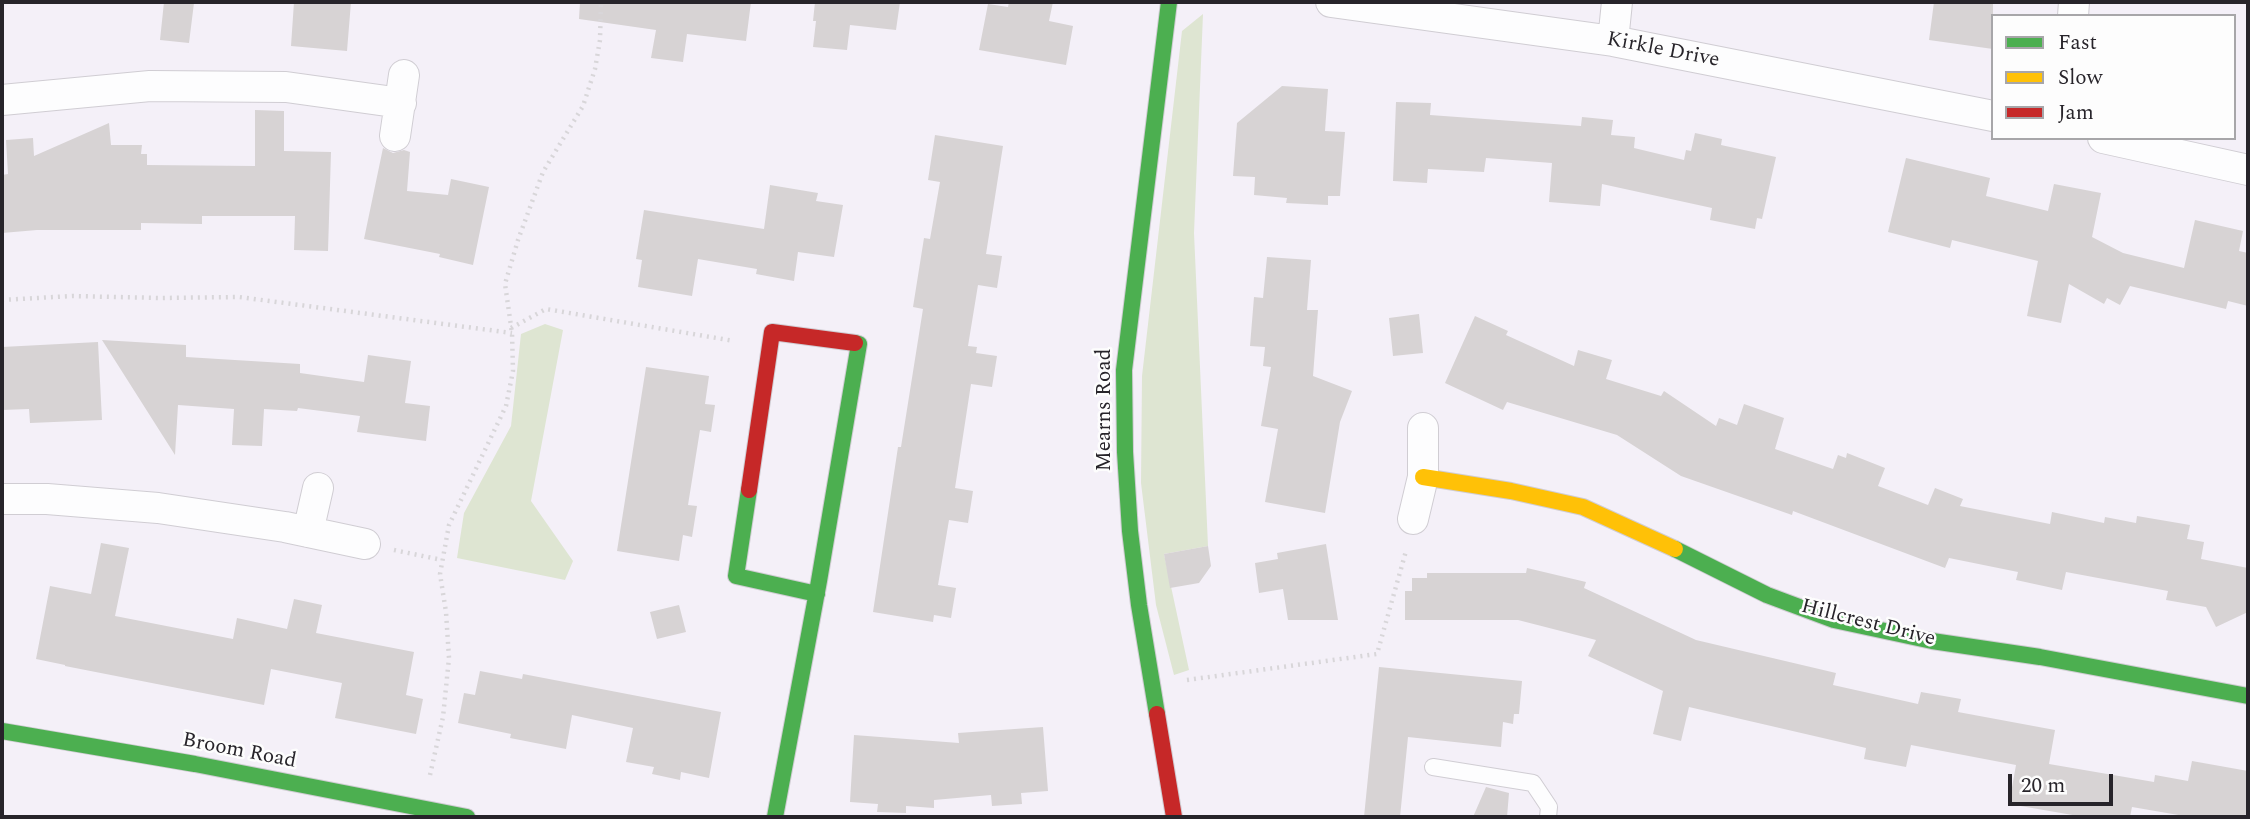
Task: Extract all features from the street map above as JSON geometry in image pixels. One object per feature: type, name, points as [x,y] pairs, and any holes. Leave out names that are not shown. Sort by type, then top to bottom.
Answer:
[{"type":"street","name":"Mearns Road","points":[[1169,2],[1124,370],[1130,531],[1174,817]]},
{"type":"street","name":"Kirkle Drive","points":[[1331,2],[1613,41],[1991,116]]},
{"type":"street","points":[[1613,41],[1617,2]]},
{"type":"street","points":[[2,100],[150,86],[403,89],[395,136]]},
{"type":"street","points":[[2112,140],[2248,170]]},
{"type":"street","points":[[775,817],[817,594],[859,344],[772,332],[736,576],[817,594]]},
{"type":"street","points":[[1413,519],[1423,477],[1423,428]]},
{"type":"street","name":"Hillcrest Drive","points":[[1423,477],[1511,491],[1583,507],[1638,530],[1767,595],[1834,620],[1932,641],[2040,657],[2248,696]]},
{"type":"street","points":[[308,532],[318,488]]},
{"type":"street","points":[[2,499],[47,499],[158,508],[366,544]]},
{"type":"street","name":"Broom Road","points":[[2,731],[156,757],[467,817]]},
{"type":"lane","points":[[1433,767],[1533,783],[1549,807],[1548,817]]},
{"type":"path","points":[[422,810],[443,717],[450,658],[440,574],[449,526],[506,406],[513,371],[512,331],[505,284],[543,172],[583,106],[595,69],[600,40],[601,2]]},
{"type":"path","points":[[2,300],[72,296],[239,297],[512,331],[546,309],[770,347]]},
{"type":"path","points":[[1152,686],[1240,671],[1377,654],[1413,519]]},
{"type":"path","points":[[366,544],[442,560]]},
{"type":"green space","points":[[1203,14],[1194,233],[1208,546],[1164,554],[1189,670],[1174,675],[1156,605],[1141,483],[1142,376],[1182,31]]},
{"type":"green space","points":[[545,324],[563,330],[531,501],[573,561],[565,580],[457,558],[464,513],[511,426],[521,334]]},
{"type":"building","points":[[164,2],[194,3],[189,43],[160,40]]},
{"type":"building","points":[[294,2],[351,2],[347,51],[291,46]]},
{"type":"building","points":[[580,2],[751,2],[746,41],[687,34],[683,62],[651,58],[656,30],[579,19]]},
{"type":"building","points":[[815,2],[900,2],[896,30],[850,25],[847,50],[813,47]]},
{"type":"building","points":[[1009,2],[1053,2],[1049,21],[1073,26],[1066,65],[979,50],[988,4],[1008,7]]},
{"type":"building","points":[[1934,2],[1993,2],[1991,49],[1929,40]]},
{"type":"building","points":[[1282,86],[1328,89],[1325,131],[1345,132],[1340,196],[1328,196],[1328,205],[1286,203],[1287,198],[1254,195],[1255,177],[1233,176],[1237,123]]},
{"type":"building","points":[[1396,102],[1431,103],[1430,115],[1581,126],[1582,117],[1613,120],[1611,135],[1635,137],[1634,148],[1684,160],[1686,150],[1691,151],[1695,133],[1722,139],[1721,145],[1776,157],[1762,219],[1757,218],[1755,229],[1710,220],[1712,208],[1602,184],[1600,206],[1549,202],[1552,163],[1486,158],[1484,172],[1428,169],[1427,183],[1393,181]]},
{"type":"building","points":[[255,110],[284,111],[284,151],[331,152],[328,251],[294,250],[295,216],[202,216],[202,224],[141,223],[141,230],[37,230],[2,233],[2,175],[8,174],[6,140],[33,138],[34,156],[109,123],[111,145],[142,145],[141,154],[147,154],[147,165],[255,166]]},
{"type":"building","points":[[935,135],[1003,146],[986,254],[1002,256],[997,288],[978,285],[968,346],[977,347],[976,353],[997,356],[992,387],[971,384],[955,488],[973,491],[968,523],[949,520],[938,585],[956,588],[951,618],[934,615],[933,622],[873,612],[898,447],[901,447],[923,309],[913,307],[924,238],[930,239],[940,182],[928,180]]},
{"type":"building","points":[[383,148],[393,153],[404,150],[410,152],[407,191],[448,195],[451,179],[489,187],[473,265],[439,257],[440,254],[364,239]]},
{"type":"building","points":[[1906,158],[1990,178],[1986,196],[2048,211],[2054,184],[2101,193],[2092,237],[2123,253],[2184,268],[2195,220],[2243,231],[2239,251],[2248,253],[2248,306],[2228,301],[2226,309],[2130,286],[2120,305],[2107,298],[2104,304],[2069,284],[2061,323],[2027,316],[2038,261],[1952,240],[1950,248],[1888,232]]},
{"type":"building","points":[[770,185],[818,193],[816,201],[843,205],[834,257],[798,252],[794,281],[756,274],[757,269],[698,259],[692,296],[638,287],[642,260],[636,259],[644,210],[764,229]]},
{"type":"building","points":[[1267,257],[1311,260],[1307,310],[1318,310],[1313,376],[1352,391],[1340,422],[1325,513],[1265,502],[1278,429],[1261,426],[1271,367],[1263,366],[1265,347],[1250,346],[1254,297],[1263,298]]},
{"type":"building","points":[[1419,314],[1423,353],[1393,356],[1389,318]]},
{"type":"building","points":[[1475,316],[1508,331],[1506,335],[1574,366],[1578,350],[1612,360],[1606,379],[1661,396],[1664,391],[1716,426],[1719,418],[1737,425],[1744,404],[1784,418],[1775,449],[1833,469],[1838,455],[1846,458],[1847,453],[1885,468],[1878,486],[1928,505],[1935,488],[1963,499],[1960,506],[2050,524],[2052,512],[2104,523],[2105,517],[2136,523],[2137,516],[2190,525],[2187,539],[2204,542],[2201,559],[2248,568],[2248,612],[2216,627],[2206,607],[2166,600],[2168,591],[2066,572],[2062,590],[2016,580],[2018,572],[1949,558],[1945,568],[1793,511],[1792,515],[1681,476],[1617,435],[1507,402],[1503,410],[1445,383]]},
{"type":"building","points":[[102,340],[186,345],[186,357],[300,364],[300,373],[364,382],[368,355],[411,361],[405,403],[430,406],[426,441],[357,432],[360,416],[298,408],[297,411],[264,409],[262,446],[232,445],[234,409],[178,405],[175,455]]},
{"type":"building","points":[[98,342],[102,420],[30,423],[29,409],[2,410],[2,347]]},
{"type":"building","points":[[646,367],[709,376],[705,404],[715,405],[711,432],[700,430],[688,505],[697,506],[692,537],[683,535],[679,561],[617,551]]},
{"type":"building","points":[[101,543],[129,548],[115,616],[233,639],[237,618],[287,629],[294,599],[322,605],[316,633],[414,652],[406,695],[423,699],[416,734],[335,718],[342,683],[271,669],[264,705],[36,659],[50,586],[91,594]]},
{"type":"building","points":[[1326,544],[1338,620],[1288,620],[1283,589],[1259,593],[1255,563],[1278,559],[1277,553]]},
{"type":"building","points":[[1208,546],[1211,566],[1199,583],[1170,588],[1164,554]]},
{"type":"building","points":[[1527,568],[1586,582],[1584,588],[1696,640],[1836,673],[1833,685],[1918,704],[1921,692],[1961,699],[1958,712],[2055,730],[2049,764],[2154,782],[2155,775],[2188,781],[2192,761],[2248,771],[2248,817],[2190,817],[2132,807],[2130,817],[2084,817],[2009,804],[2016,765],[1911,745],[1906,767],[1864,759],[1866,748],[1689,707],[1681,741],[1653,734],[1663,691],[1588,656],[1596,640],[1518,620],[1405,620],[1405,591],[1412,591],[1412,578],[1427,578],[1427,573],[1526,573]]},
{"type":"building","points":[[679,605],[686,632],[657,639],[650,612]]},
{"type":"building","points":[[1379,667],[1522,681],[1519,714],[1514,714],[1513,724],[1503,722],[1501,747],[1408,737],[1400,817],[1364,817]]},
{"type":"building","points":[[480,671],[522,679],[523,674],[721,712],[709,778],[681,772],[680,780],[652,774],[654,767],[626,762],[633,728],[572,715],[566,749],[510,738],[511,734],[458,723],[464,693],[475,695]]},
{"type":"building","points":[[1043,727],[1048,791],[1021,793],[1022,804],[992,806],[991,795],[934,800],[934,808],[906,806],[906,813],[877,812],[878,804],[850,802],[854,735],[959,743],[958,733]]},
{"type":"building","points":[[1486,787],[1509,793],[1507,817],[1473,817]]},
{"type":"traffic: fast","points":[[1157,714],[1130,531],[1124,370],[1169,2]]},
{"type":"traffic: fast","points":[[775,817],[819,581],[859,344],[855,343]]},
{"type":"traffic: fast","points":[[749,490],[736,576],[817,594]]},
{"type":"traffic: fast","points":[[1675,549],[1767,595],[1834,620],[1932,641],[2040,657],[2248,696]]},
{"type":"traffic: fast","points":[[2,731],[195,764],[467,817]]},
{"type":"traffic: slow","points":[[1423,477],[1511,491],[1583,507],[1675,549]]},
{"type":"traffic: jam","points":[[749,490],[772,332],[855,343]]},
{"type":"traffic: jam","points":[[1157,714],[1174,817]]}]
